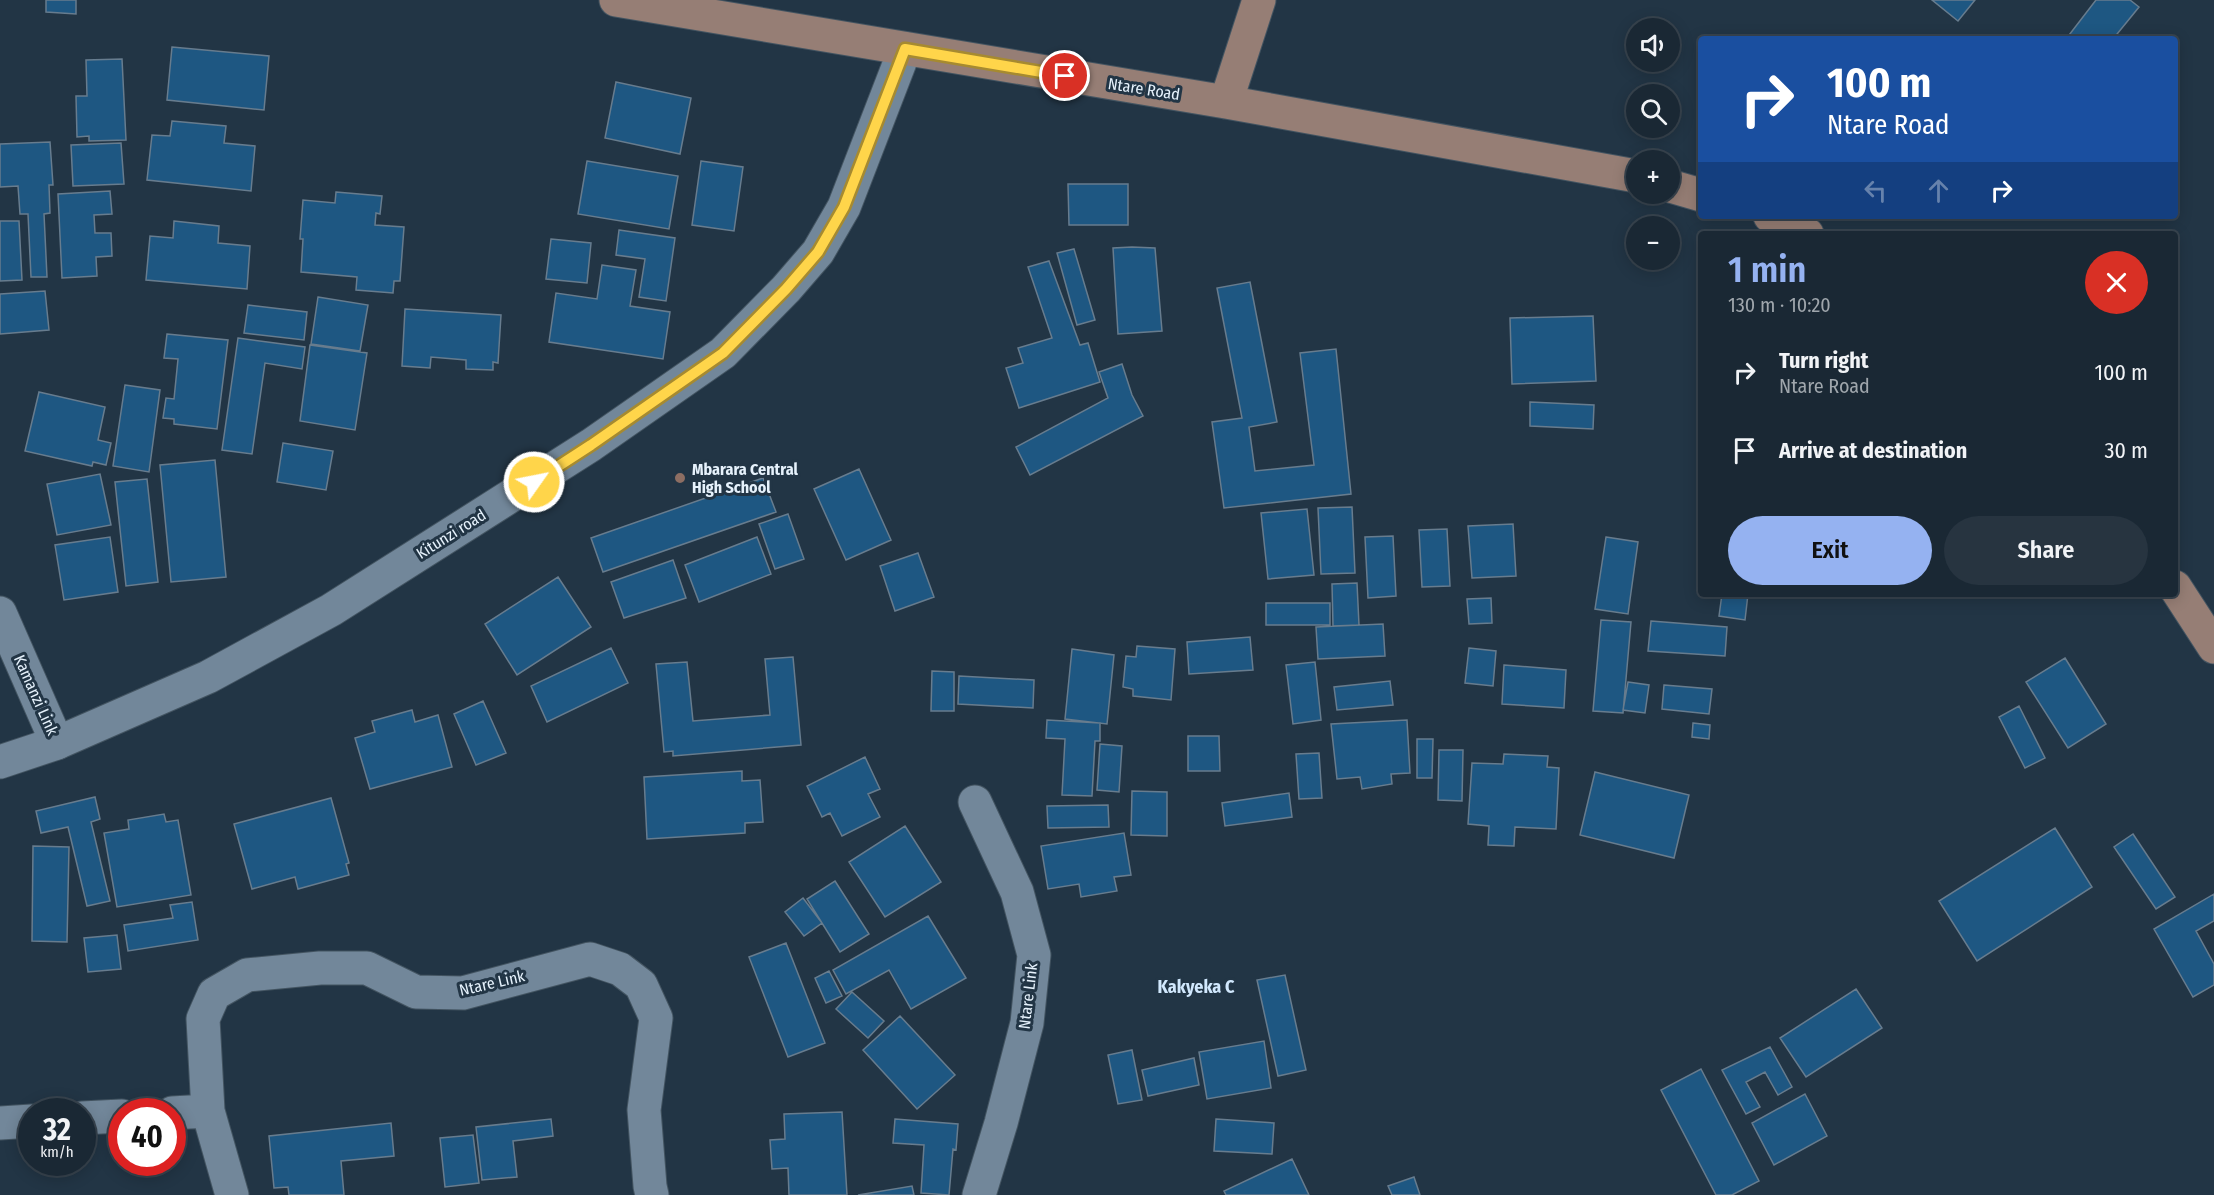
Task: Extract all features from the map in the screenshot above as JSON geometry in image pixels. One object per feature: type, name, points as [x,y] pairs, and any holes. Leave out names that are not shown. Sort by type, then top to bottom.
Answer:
[{"type":"main road","name":"Ntare Road","points":[[616,0],[1226,102],[1626,174]]},
{"type":"main road","points":[[1226,102],[1259,0]]},
{"type":"main road","points":[[1680,189],[1698,194]]},
{"type":"main road","points":[[1776,219],[1801,231]]},
{"type":"main road","points":[[2178,592],[2214,647]]},
{"type":"street","name":"Kitunzi road","points":[[0,762],[57,743],[208,677],[261,646],[331,610],[591,445],[723,353],[786,289],[818,252],[844,207],[905,49]]},
{"type":"street","name":"Kamanzi Link","points":[[0,613],[57,743]]},
{"type":"street","name":"Ntare Link","points":[[975,802],[1017,892],[1034,955],[1027,1023],[1001,1123],[979,1195]]},
{"type":"street","name":"Ntare Link","points":[[232,1195],[208,1111],[203,1019],[214,994],[247,975],[320,968],[367,968],[416,992],[463,993],[590,959],[620,969],[641,985],[656,1018],[644,1110],[652,1195]]},
{"type":"street","points":[[186,1112],[208,1111]]},
{"type":"street","points":[[0,1122],[18,1121]]},
{"type":"building","points":[[46,0],[76,0],[76,14],[46,12]]},
{"type":"building","points":[[1932,0],[1975,0],[1958,21]]},
{"type":"building","points":[[2096,0],[2130,0],[2139,7],[2115,36],[2068,36]]},
{"type":"building","points":[[172,47],[269,56],[264,110],[167,100]]},
{"type":"building","points":[[122,59],[126,140],[89,141],[89,136],[77,137],[76,96],[87,96],[86,60]]},
{"type":"building","points":[[616,82],[691,98],[680,154],[605,138]]},
{"type":"building","points":[[172,121],[226,126],[224,143],[255,146],[251,191],[147,180],[152,135],[170,136]]},
{"type":"building","points":[[50,142],[53,185],[49,185],[50,213],[44,214],[47,277],[31,277],[28,214],[20,214],[18,186],[0,187],[0,144]]},
{"type":"building","points":[[121,143],[124,184],[73,186],[71,145]]},
{"type":"building","points":[[587,161],[678,176],[669,229],[578,214]]},
{"type":"building","points":[[701,161],[743,167],[734,231],[692,225]]},
{"type":"building","points":[[1068,184],[1128,184],[1128,225],[1069,225]]},
{"type":"building","points":[[110,191],[112,214],[94,215],[95,233],[111,233],[112,256],[96,257],[97,276],[62,278],[58,194]]},
{"type":"building","points":[[336,192],[382,196],[380,214],[376,213],[375,225],[404,227],[400,281],[394,281],[393,293],[356,290],[357,277],[301,272],[303,239],[300,239],[303,200],[335,203]]},
{"type":"building","points":[[0,221],[19,221],[22,280],[0,281]]},
{"type":"building","points":[[174,221],[219,226],[218,243],[250,246],[247,289],[146,280],[150,236],[173,238]]},
{"type":"building","points":[[619,230],[675,238],[666,301],[639,297],[645,259],[616,255]]},
{"type":"building","points":[[551,239],[591,243],[587,283],[546,279]]},
{"type":"building","points":[[1113,248],[1155,248],[1162,331],[1118,334]]},
{"type":"building","points":[[1074,249],[1095,320],[1077,325],[1057,253]]},
{"type":"building","points":[[1049,261],[1080,345],[1088,343],[1100,382],[1019,408],[1006,368],[1023,363],[1018,348],[1052,338],[1028,267]]},
{"type":"building","points":[[602,265],[636,270],[630,306],[670,312],[663,359],[549,342],[556,293],[597,299]]},
{"type":"building","points":[[1250,282],[1277,422],[1249,427],[1255,471],[1314,465],[1300,353],[1336,349],[1351,494],[1224,508],[1212,422],[1242,418],[1217,288]]},
{"type":"building","points":[[45,291],[49,330],[0,334],[0,294]]},
{"type":"building","points":[[318,297],[368,305],[360,351],[311,344]]},
{"type":"building","points":[[248,305],[307,312],[304,340],[244,333]]},
{"type":"building","points":[[405,309],[501,315],[498,363],[493,362],[493,370],[466,369],[466,360],[431,357],[430,368],[402,366]]},
{"type":"building","points":[[1593,316],[1596,381],[1512,384],[1510,318]]},
{"type":"building","points":[[167,334],[228,340],[217,429],[174,424],[174,419],[163,418],[166,398],[174,399],[178,359],[164,358]]},
{"type":"building","points":[[238,338],[305,347],[302,369],[265,363],[252,454],[222,450]]},
{"type":"building","points":[[310,345],[367,353],[355,430],[300,421]]},
{"type":"building","points":[[1122,364],[1132,395],[1143,416],[1030,475],[1016,447],[1108,398],[1099,372]]},
{"type":"building","points":[[125,385],[160,390],[149,472],[113,466]]},
{"type":"building","points":[[39,392],[105,407],[98,440],[111,443],[106,465],[93,462],[92,466],[25,451]]},
{"type":"building","points":[[1530,402],[1594,405],[1593,429],[1530,426]]},
{"type":"building","points":[[283,443],[333,451],[326,490],[277,482]]},
{"type":"building","points":[[215,460],[226,577],[171,582],[160,465]]},
{"type":"building","points":[[859,469],[891,540],[846,560],[814,489]]},
{"type":"building","points":[[100,474],[111,525],[57,535],[47,484]]},
{"type":"building","points":[[763,478],[776,512],[603,572],[591,538]]},
{"type":"building","points":[[147,479],[158,582],[126,586],[115,482]]},
{"type":"building","points":[[1352,507],[1355,573],[1321,574],[1318,508]]},
{"type":"building","points":[[1307,509],[1314,575],[1268,579],[1261,513]]},
{"type":"building","points":[[788,514],[804,559],[775,569],[759,524]]},
{"type":"building","points":[[1513,524],[1516,576],[1472,578],[1468,526]]},
{"type":"building","points":[[1447,529],[1450,586],[1422,587],[1419,530]]},
{"type":"building","points":[[1393,536],[1396,596],[1368,598],[1365,537]]},
{"type":"building","points":[[110,537],[118,592],[64,600],[55,545]]},
{"type":"building","points":[[757,537],[771,574],[699,602],[685,565]]},
{"type":"building","points":[[1606,537],[1638,542],[1628,614],[1595,609]]},
{"type":"building","points":[[918,553],[934,597],[895,611],[880,566]]},
{"type":"building","points":[[673,560],[686,598],[624,618],[611,582]]},
{"type":"building","points":[[558,577],[591,627],[517,675],[485,624]]},
{"type":"building","points":[[1357,583],[1359,625],[1333,626],[1332,584]]},
{"type":"building","points":[[1722,597],[1748,597],[1745,620],[1719,616]]},
{"type":"building","points":[[1491,598],[1492,623],[1469,624],[1467,599]]},
{"type":"building","points":[[1266,603],[1330,603],[1330,625],[1266,625]]},
{"type":"building","points":[[1601,620],[1631,622],[1623,713],[1593,711]]},
{"type":"building","points":[[1651,621],[1727,627],[1725,656],[1648,651]]},
{"type":"building","points":[[1383,624],[1385,656],[1318,659],[1316,627]]},
{"type":"building","points":[[1250,637],[1253,670],[1189,674],[1187,642]]},
{"type":"building","points":[[1137,646],[1175,649],[1171,700],[1133,696],[1133,689],[1123,687],[1126,656],[1136,657]]},
{"type":"building","points":[[611,648],[628,683],[547,722],[531,686]]},
{"type":"building","points":[[1469,648],[1496,651],[1493,686],[1465,683]]},
{"type":"building","points":[[1072,649],[1114,655],[1107,724],[1065,719]]},
{"type":"building","points":[[793,657],[801,745],[673,756],[673,751],[664,752],[656,664],[687,662],[693,721],[770,715],[765,659]]},
{"type":"building","points":[[2065,658],[2106,724],[2068,748],[2026,682]]},
{"type":"building","points":[[1315,662],[1321,720],[1293,724],[1286,665]]},
{"type":"building","points":[[1504,665],[1566,670],[1564,708],[1502,704]]},
{"type":"building","points":[[932,671],[954,672],[954,711],[931,711]]},
{"type":"building","points":[[959,676],[1034,680],[1033,708],[958,704]]},
{"type":"building","points":[[1390,681],[1393,705],[1337,710],[1334,687]]},
{"type":"building","points":[[1628,682],[1649,685],[1645,713],[1623,710]]},
{"type":"building","points":[[1664,685],[1712,689],[1709,714],[1662,709]]},
{"type":"building","points":[[483,701],[506,753],[476,765],[454,714]]},
{"type":"building","points":[[2019,706],[2045,758],[2025,768],[1999,717]]},
{"type":"building","points":[[412,710],[415,722],[438,715],[452,767],[370,789],[355,738],[375,732],[372,721]]},
{"type":"building","points":[[1047,720],[1100,723],[1100,741],[1095,741],[1092,796],[1062,795],[1065,739],[1046,738]]},
{"type":"building","points":[[1407,720],[1410,773],[1391,774],[1392,784],[1362,789],[1360,777],[1337,779],[1331,724]]},
{"type":"building","points":[[1693,723],[1710,725],[1709,739],[1692,737]]},
{"type":"building","points":[[1188,736],[1219,736],[1220,771],[1188,771]]},
{"type":"building","points":[[1417,739],[1433,739],[1432,778],[1417,778]]},
{"type":"building","points":[[1100,744],[1122,746],[1119,792],[1097,790]]},
{"type":"building","points":[[1439,750],[1463,750],[1462,801],[1438,800]]},
{"type":"building","points":[[1319,753],[1322,798],[1299,799],[1296,754]]},
{"type":"building","points":[[1504,754],[1548,756],[1547,767],[1559,768],[1556,829],[1515,827],[1514,846],[1488,845],[1489,826],[1468,824],[1472,763],[1503,764]]},
{"type":"building","points":[[865,757],[880,789],[868,794],[880,817],[842,836],[830,813],[822,817],[807,786]]},
{"type":"building","points":[[742,771],[742,781],[760,780],[763,822],[745,823],[745,833],[647,839],[644,777]]},
{"type":"building","points":[[1595,772],[1689,795],[1674,858],[1580,835]]},
{"type":"building","points":[[1132,791],[1167,792],[1167,836],[1131,835]]},
{"type":"building","points":[[1289,793],[1292,817],[1225,826],[1222,803]]},
{"type":"building","points":[[95,797],[100,819],[91,822],[110,901],[87,906],[68,827],[41,833],[36,811]]},
{"type":"building","points":[[331,798],[349,863],[346,864],[349,875],[298,889],[295,877],[252,889],[234,824]]},
{"type":"building","points":[[1108,805],[1109,827],[1048,828],[1047,806]]},
{"type":"building","points":[[164,814],[166,822],[178,820],[191,895],[117,907],[104,833],[129,829],[128,820]]},
{"type":"building","points":[[905,826],[941,882],[885,917],[849,862]]},
{"type":"building","points":[[2055,828],[2092,887],[1977,961],[1939,901]]},
{"type":"building","points":[[1124,833],[1131,875],[1114,877],[1117,891],[1081,897],[1079,884],[1048,889],[1041,846]]},
{"type":"building","points":[[2133,834],[2175,897],[2156,909],[2114,847]]},
{"type":"building","points":[[33,846],[69,847],[67,942],[32,941]]},
{"type":"building","points":[[835,881],[869,934],[840,952],[807,899]]},
{"type":"building","points":[[2214,894],[2214,921],[2196,931],[2214,964],[2214,985],[2193,997],[2154,929]]},
{"type":"building","points":[[803,898],[822,923],[804,936],[785,912]]},
{"type":"building","points":[[192,902],[198,940],[128,951],[124,925],[173,918],[170,905]]},
{"type":"building","points":[[928,916],[966,978],[911,1009],[889,970],[846,994],[833,970]]},
{"type":"building","points":[[117,935],[121,969],[88,972],[84,938]]},
{"type":"building","points":[[786,943],[825,1043],[788,1057],[749,957]]},
{"type":"building","points":[[829,971],[842,996],[826,1003],[815,978]]},
{"type":"building","points":[[1285,975],[1306,1070],[1278,1076],[1257,980]]},
{"type":"building","points":[[1856,989],[1882,1028],[1806,1077],[1780,1038]]},
{"type":"building","points":[[852,992],[884,1021],[868,1038],[836,1009]]},
{"type":"building","points":[[900,1016],[955,1075],[917,1109],[863,1050]]},
{"type":"building","points":[[1264,1041],[1271,1088],[1207,1099],[1199,1052]]},
{"type":"building","points":[[1770,1047],[1792,1087],[1778,1095],[1765,1072],[1746,1082],[1760,1107],[1746,1114],[1722,1070]]},
{"type":"building","points":[[1132,1050],[1142,1100],[1118,1104],[1108,1055]]},
{"type":"building","points":[[1194,1058],[1199,1085],[1148,1096],[1142,1070]]},
{"type":"building","points":[[1701,1069],[1759,1181],[1732,1195],[1716,1195],[1661,1090]]},
{"type":"building","points":[[1805,1094],[1827,1136],[1774,1165],[1752,1123]]},
{"type":"building","points":[[842,1112],[847,1195],[789,1195],[788,1168],[772,1169],[770,1140],[785,1139],[784,1114]]},
{"type":"building","points":[[551,1119],[553,1136],[513,1141],[517,1177],[482,1180],[476,1127]]},
{"type":"building","points":[[895,1119],[958,1124],[956,1150],[953,1149],[949,1195],[921,1193],[924,1145],[893,1143]]},
{"type":"building","points":[[1216,1119],[1274,1123],[1272,1154],[1214,1151]]},
{"type":"building","points":[[391,1123],[394,1156],[341,1161],[344,1195],[289,1195],[288,1187],[274,1188],[269,1136]]},
{"type":"building","points":[[473,1135],[479,1183],[445,1187],[440,1138]]},
{"type":"building","points":[[1292,1159],[1309,1195],[1226,1195],[1224,1191]]},
{"type":"building","points":[[1414,1177],[1420,1195],[1392,1195],[1388,1186]]},
{"type":"building","points":[[912,1186],[914,1195],[858,1195]]},
{"type":"place","name":"Mbarara Central High School","points":[[680,478]]},
{"type":"district","name":"Kakyeka C","points":[[1196,987]]},
{"type":"route","points":[[534,482],[723,353],[786,289],[818,252],[844,207],[905,49],[1065,76]]}]
